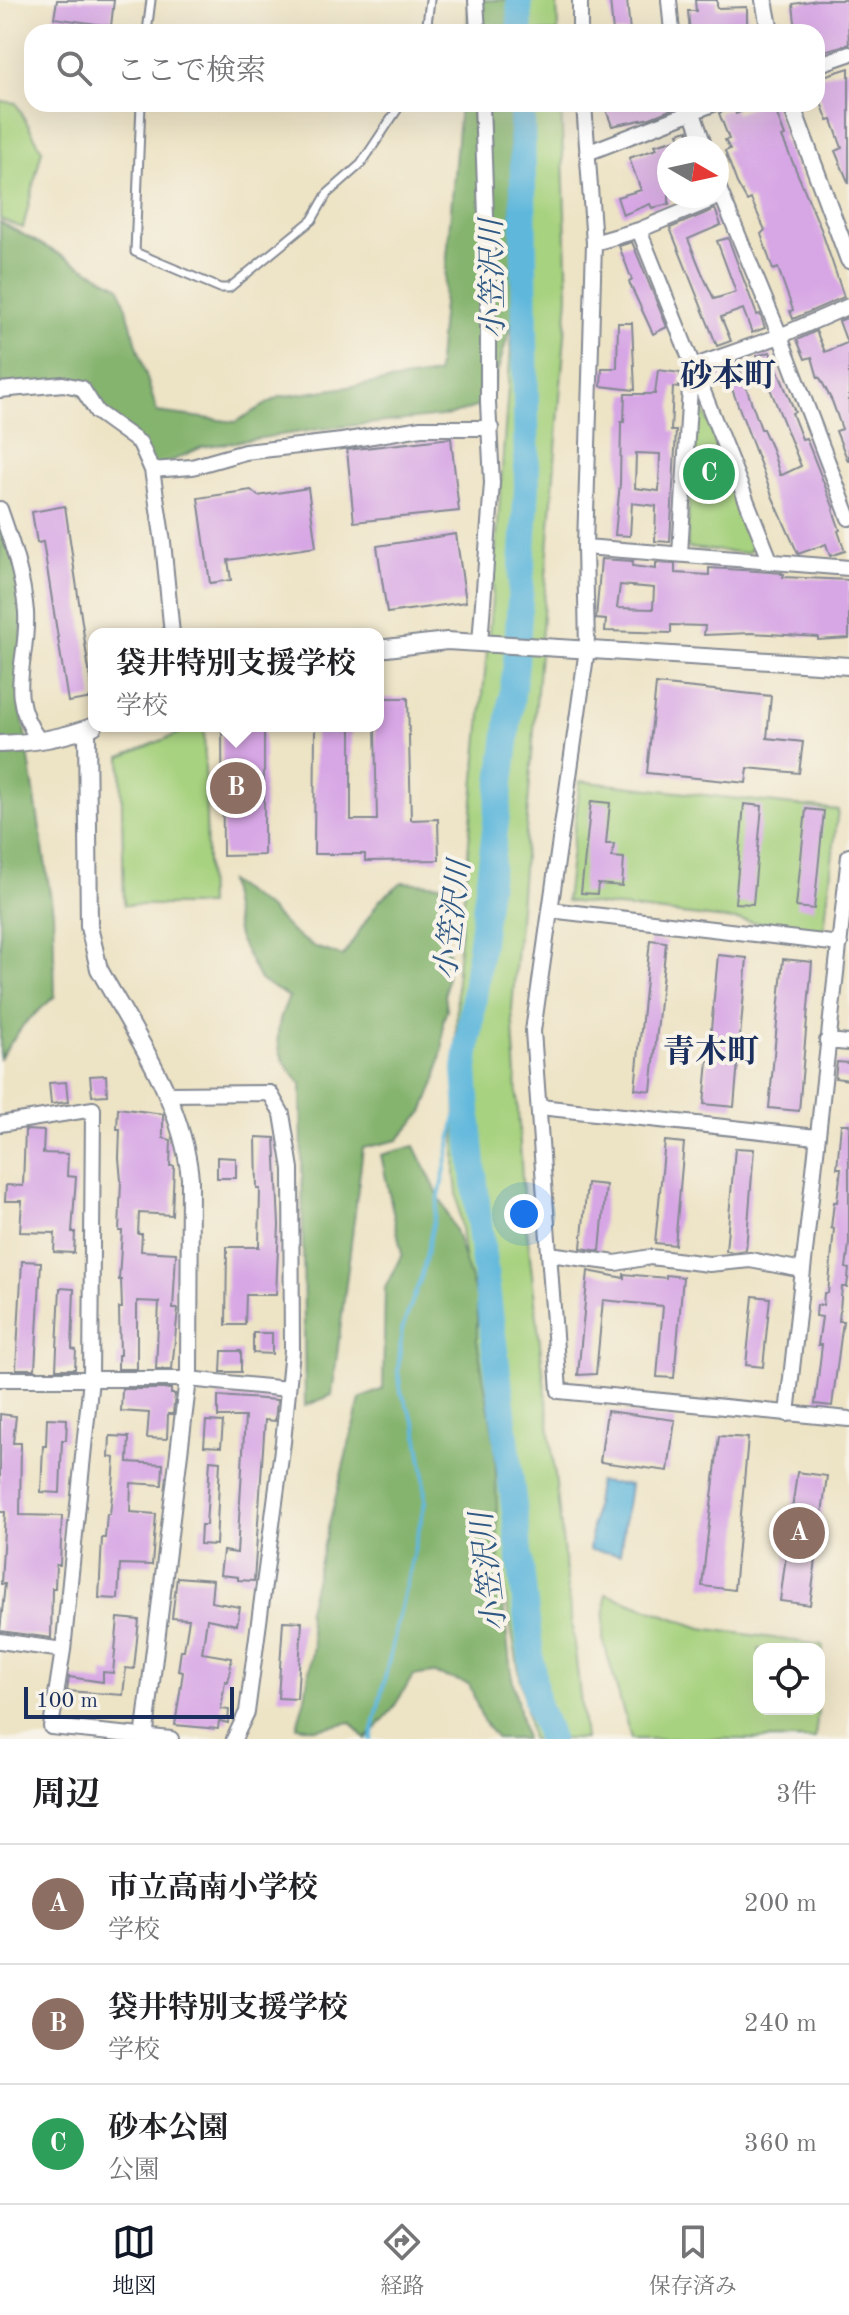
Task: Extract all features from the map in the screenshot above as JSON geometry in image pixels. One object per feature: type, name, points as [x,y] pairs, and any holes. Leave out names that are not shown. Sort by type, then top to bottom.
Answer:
[{"type":"street","points":[[476,0],[478,24]]},
{"type":"street","points":[[580,0],[580,24]]},
{"type":"street","points":[[669,0],[671,24]]},
{"type":"street","points":[[764,0],[768,24]]},
{"type":"street","points":[[825,62],[849,54]]},
{"type":"street","points":[[480,643],[492,483],[482,112]]},
{"type":"street","points":[[584,112],[594,243],[582,649],[533,1031],[559,1391],[849,1419]]},
{"type":"street","points":[[587,153],[682,112]]},
{"type":"street","points":[[692,112],[701,136]]},
{"type":"street","points":[[794,112],[849,260]]},
{"type":"street","points":[[594,243],[639,230],[683,208]]},
{"type":"street","points":[[727,208],[780,336],[849,518]]},
{"type":"street","points":[[639,230],[770,560]]},
{"type":"street","points":[[692,367],[780,336],[849,306]]},
{"type":"street","points":[[680,554],[692,367]]},
{"type":"street","points":[[0,390],[63,384],[82,388],[97,412],[140,443],[152,470],[171,628]]},
{"type":"street","points":[[152,470],[192,467],[245,452],[421,428],[491,428]]},
{"type":"street","points":[[0,509],[19,568],[25,602],[19,686],[21,708],[39,740]]},
{"type":"street","points":[[585,547],[849,568]]},
{"type":"street","points":[[384,648],[447,641],[849,666]]},
{"type":"street","points":[[0,744],[39,740],[88,728]]},
{"type":"street","points":[[90,732],[89,927],[92,947],[99,969],[168,1094],[183,1137],[190,1178],[188,1379],[143,1737]]},
{"type":"street","points":[[787,1414],[849,856]]},
{"type":"street","points":[[550,910],[840,944]]},
{"type":"street","points":[[827,1041],[849,1043]]},
{"type":"street","points":[[168,1094],[270,1093],[282,1114],[291,1169],[292,1350],[247,1712],[234,1739]]},
{"type":"street","points":[[540,1107],[816,1137]]},
{"type":"street","points":[[0,1124],[93,1109],[91,1379],[63,1650],[51,1727],[171,1739]]},
{"type":"street","points":[[549,1254],[616,1263],[650,1257],[709,1264],[750,1260],[803,1270]]},
{"type":"street","points":[[0,1379],[188,1379],[288,1389]]},
{"type":"street","points":[[0,1641],[63,1650]]},
{"type":"lane","points":[[148,24],[151,0]]},
{"type":"lane","points":[[427,24],[430,0]]},
{"type":"lane","points":[[141,112],[135,252],[220,288],[229,288],[312,220],[327,194],[361,164],[396,112]]},
{"type":"green space","points":[[469,0],[509,0],[509,24],[468,24]]},
{"type":"green space","points":[[508,0],[557,0],[558,24],[508,24]]},
{"type":"green space","points":[[0,101],[16,103],[42,150],[23,228],[0,219]]},
{"type":"green space","points":[[459,112],[510,112],[513,319],[488,403],[451,415],[320,429],[202,447],[152,470],[70,384],[0,390],[0,222],[120,287],[157,412],[235,422],[279,397],[437,374]]},
{"type":"green space","points":[[510,112],[561,112],[568,296],[512,1010],[523,1195],[585,1739],[531,1739],[498,1554],[455,1175],[457,969],[494,578],[513,319]]},
{"type":"green space","points":[[693,403],[701,403],[756,544],[747,553],[687,548]]},
{"type":"green space","points":[[0,513],[23,588],[21,708],[53,912],[55,996],[24,1024],[0,1058]]},
{"type":"green space","points":[[182,732],[204,732],[208,905],[124,905],[121,757]]},
{"type":"green space","points":[[580,781],[838,810],[824,930],[566,901]]},
{"type":"green space","points":[[228,881],[270,910],[294,934],[317,948],[343,956],[379,901],[402,882],[444,885],[442,921],[449,954],[445,994],[447,1010],[436,1080],[423,1112],[398,1140],[363,1148],[332,1395],[305,1406],[301,1083],[285,1063],[278,1043],[280,1021],[289,997],[260,980],[238,937]]},
{"type":"green space","points":[[415,1146],[455,1230],[477,1299],[477,1340],[495,1445],[499,1571],[511,1672],[525,1739],[497,1739],[482,1719],[469,1684],[432,1673],[413,1676],[392,1710],[366,1739],[351,1722],[316,1729],[297,1726],[305,1698],[313,1645],[307,1613],[360,1399],[383,1389],[385,1288],[402,1254],[381,1155]]},
{"type":"green space","points":[[606,1594],[701,1628],[809,1643],[753,1643],[753,1715],[817,1715],[815,1739],[631,1739],[603,1639]]},
{"type":"water","points":[[598,1482],[630,1485],[620,1554],[589,1550]]},
{"type":"building","points":[[57,0],[114,0],[111,24],[54,18]]},
{"type":"building","points":[[610,0],[627,0],[629,24],[612,24]]},
{"type":"building","points":[[695,0],[717,0],[717,8],[747,7],[747,24],[689,24],[688,11],[696,11]]},
{"type":"building","points":[[847,0],[849,44],[825,51],[825,24],[795,24],[793,4]]},
{"type":"building","points":[[849,68],[849,184],[835,151],[842,148],[832,120],[828,121],[825,112],[825,76]]},
{"type":"building","points":[[607,112],[665,112],[650,118],[612,126]]},
{"type":"building","points":[[776,112],[785,136],[782,137],[821,229],[844,297],[793,319],[790,311],[793,310],[778,268],[773,270],[761,234],[765,230],[751,199],[747,201],[737,183],[729,162],[729,136],[719,113]]},
{"type":"building","points":[[688,130],[690,136],[679,136],[678,133]]},
{"type":"building","points":[[657,149],[657,207],[652,208],[650,204],[623,215],[617,197],[641,190],[629,158]]},
{"type":"building","points":[[715,209],[721,225],[688,239],[702,273],[714,299],[736,292],[717,241],[728,238],[757,315],[760,314],[765,328],[752,333],[743,309],[721,317],[731,341],[717,346],[670,228]]},
{"type":"building","points":[[632,242],[667,327],[653,334],[629,282],[632,280],[619,246]]},
{"type":"building","points":[[849,317],[848,461],[836,431],[842,429],[832,401],[818,378],[812,357],[805,359],[797,340],[816,331],[825,352],[847,343],[839,321]]},
{"type":"building","points":[[618,323],[632,323],[635,390],[601,386],[602,368],[617,368]]},
{"type":"building","points":[[770,352],[795,412],[792,413],[802,439],[806,438],[834,509],[845,551],[830,556],[826,544],[798,554],[773,498],[732,389],[726,391],[717,369],[737,362],[761,429],[782,475],[801,466],[757,356]]},
{"type":"building","points":[[658,370],[681,373],[679,388],[673,387],[671,431],[676,431],[670,542],[655,541],[656,506],[632,503],[630,536],[615,535],[625,394],[655,394]],"holes":[[[636,453],[660,454],[659,491],[635,488]]]},
{"type":"building","points":[[451,438],[459,511],[354,522],[347,450]]},
{"type":"building","points":[[308,488],[316,547],[228,560],[231,580],[210,583],[198,498],[251,490],[258,496]]},
{"type":"building","points":[[65,506],[88,664],[88,699],[68,702],[43,542],[37,543],[32,512]]},
{"type":"building","points":[[456,534],[466,602],[387,613],[377,546]]},
{"type":"building","points":[[601,559],[633,561],[632,566],[656,569],[656,563],[675,564],[675,573],[709,575],[709,568],[783,573],[780,574],[784,574],[783,577],[849,580],[849,638],[818,640],[818,637],[751,633],[704,635],[705,626],[671,625],[671,633],[605,631],[606,620],[596,619]],"holes":[[[620,585],[654,588],[653,609],[617,608]]]},
{"type":"building","points":[[656,684],[771,696],[767,738],[803,742],[799,773],[748,768],[746,783],[647,773]]},
{"type":"building","points":[[384,698],[408,698],[411,820],[438,819],[439,860],[365,861],[365,854],[314,854],[315,732],[351,732],[351,820],[377,820],[375,732],[384,732]]},
{"type":"building","points":[[222,732],[264,732],[264,855],[223,856]]},
{"type":"building","points":[[591,801],[610,803],[606,844],[614,844],[612,857],[624,858],[622,886],[598,884],[597,894],[581,893]]},
{"type":"building","points":[[744,804],[762,806],[753,904],[735,903]]},
{"type":"building","points":[[806,809],[824,811],[814,909],[796,907]]},
{"type":"building","points":[[650,940],[666,942],[651,1091],[635,1089]]},
{"type":"building","points":[[718,955],[747,958],[734,1107],[704,1104]]},
{"type":"building","points":[[783,959],[812,962],[799,1111],[769,1108]]},
{"type":"building","points":[[837,1062],[849,1063],[849,1080],[835,1078]]},
{"type":"building","points":[[106,1075],[107,1095],[92,1096],[90,1076]]},
{"type":"building","points":[[66,1082],[68,1102],[51,1104],[49,1083]]},
{"type":"building","points":[[118,1108],[163,1114],[163,1138],[171,1140],[170,1166],[174,1166],[172,1215],[139,1213],[138,1234],[142,1234],[141,1251],[176,1253],[173,1309],[178,1309],[172,1369],[156,1369],[159,1302],[137,1301],[137,1369],[118,1369],[122,1231],[119,1231],[121,1181]]},
{"type":"building","points":[[841,1124],[849,1124],[849,1244],[846,1268],[849,1269],[847,1287],[842,1287],[839,1321],[843,1321],[832,1406],[815,1404],[822,1345],[818,1345],[822,1317],[816,1316],[817,1305],[823,1305],[824,1293],[828,1293],[834,1229],[831,1228],[841,1168],[837,1168]]},
{"type":"building","points":[[25,1130],[44,1131],[43,1153],[68,1154],[67,1176],[76,1177],[72,1232],[75,1232],[74,1253],[54,1252],[55,1233],[20,1232],[22,1201],[5,1201],[6,1185],[23,1186]]},
{"type":"building","points":[[256,1137],[275,1138],[279,1225],[276,1295],[246,1295],[245,1325],[226,1325],[227,1247],[259,1247],[260,1189],[257,1189]]},
{"type":"building","points":[[665,1141],[684,1143],[675,1245],[655,1243]]},
{"type":"building","points":[[735,1148],[754,1149],[746,1250],[733,1252],[726,1251]]},
{"type":"building","points":[[217,1157],[236,1158],[236,1178],[217,1178]]},
{"type":"building","points":[[587,1183],[606,1185],[600,1251],[581,1248]]},
{"type":"building","points":[[22,1261],[41,1262],[35,1369],[16,1369]]},
{"type":"building","points":[[588,1271],[624,1278],[624,1274],[683,1277],[674,1378],[657,1377],[663,1306],[603,1300],[596,1374],[578,1375]]},
{"type":"building","points":[[60,1288],[74,1289],[72,1349],[76,1350],[75,1369],[56,1369]]},
{"type":"building","points":[[753,1296],[770,1298],[763,1367],[746,1365]]},
{"type":"building","points":[[253,1333],[272,1333],[272,1354],[253,1353]]},
{"type":"building","points":[[222,1351],[241,1351],[241,1372],[221,1372]]},
{"type":"building","points":[[122,1389],[171,1389],[171,1394],[175,1394],[173,1414],[168,1414],[167,1439],[147,1438],[149,1413],[121,1411]]},
{"type":"building","points":[[218,1396],[277,1400],[275,1421],[265,1420],[254,1581],[220,1575],[223,1551],[237,1553],[245,1417],[218,1417]]},
{"type":"building","points":[[607,1411],[675,1420],[668,1471],[600,1462]]},
{"type":"building","points":[[0,1414],[16,1416],[13,1443],[21,1443],[20,1515],[62,1516],[60,1565],[56,1565],[55,1588],[52,1588],[51,1638],[0,1631],[5,1584],[1,1584],[5,1512],[0,1512]]},
{"type":"building","points":[[47,1418],[67,1419],[66,1440],[62,1440],[60,1493],[41,1492]]},
{"type":"building","points":[[206,1421],[223,1422],[221,1447],[204,1446]]},
{"type":"building","points":[[110,1436],[129,1437],[128,1462],[163,1464],[162,1485],[131,1483],[130,1512],[156,1514],[152,1565],[120,1564],[118,1599],[99,1598],[102,1538],[105,1538],[107,1514],[110,1514],[115,1458],[109,1457]]},
{"type":"building","points":[[719,1436],[748,1438],[734,1590],[702,1586]]},
{"type":"building","points":[[210,1460],[220,1461],[216,1545],[200,1544],[201,1525],[206,1525]]},
{"type":"building","points":[[797,1472],[827,1476],[810,1605],[780,1601]]},
{"type":"building","points":[[177,1577],[213,1580],[211,1602],[240,1607],[237,1625],[207,1619],[202,1653],[232,1658],[221,1709],[229,1710],[228,1723],[219,1721],[218,1729],[175,1725],[183,1672],[178,1671],[189,1619],[172,1618]]},
{"type":"building","points":[[118,1618],[139,1620],[134,1669],[126,1668],[123,1695],[67,1691],[69,1677],[103,1682],[103,1672],[113,1673]]},
{"type":"building","points":[[283,1621],[302,1622],[297,1699],[278,1698]]},
{"type":"waterway","name":"小笠沢川","points":[[519,0],[520,24]]},
{"type":"waterway","name":"小笠沢川","points":[[522,112],[527,487],[516,663],[465,1069],[477,1206],[536,1700],[550,1739]]},
{"type":"waterway","points":[[371,1739],[425,1502],[416,1425],[401,1392],[398,1371],[402,1329],[422,1275],[466,1071]]},
{"type":"place","name":"砂本公園","points":[[709,474]]},
{"type":"place","name":"袋井特別支援学校","points":[[236,788]]},
{"type":"place","name":"市立高南小学校","points":[[799,1533]]},
{"type":"district","name":"砂本町","points":[[728,375]]},
{"type":"district","name":"青木町","points":[[711,1051]]}]
